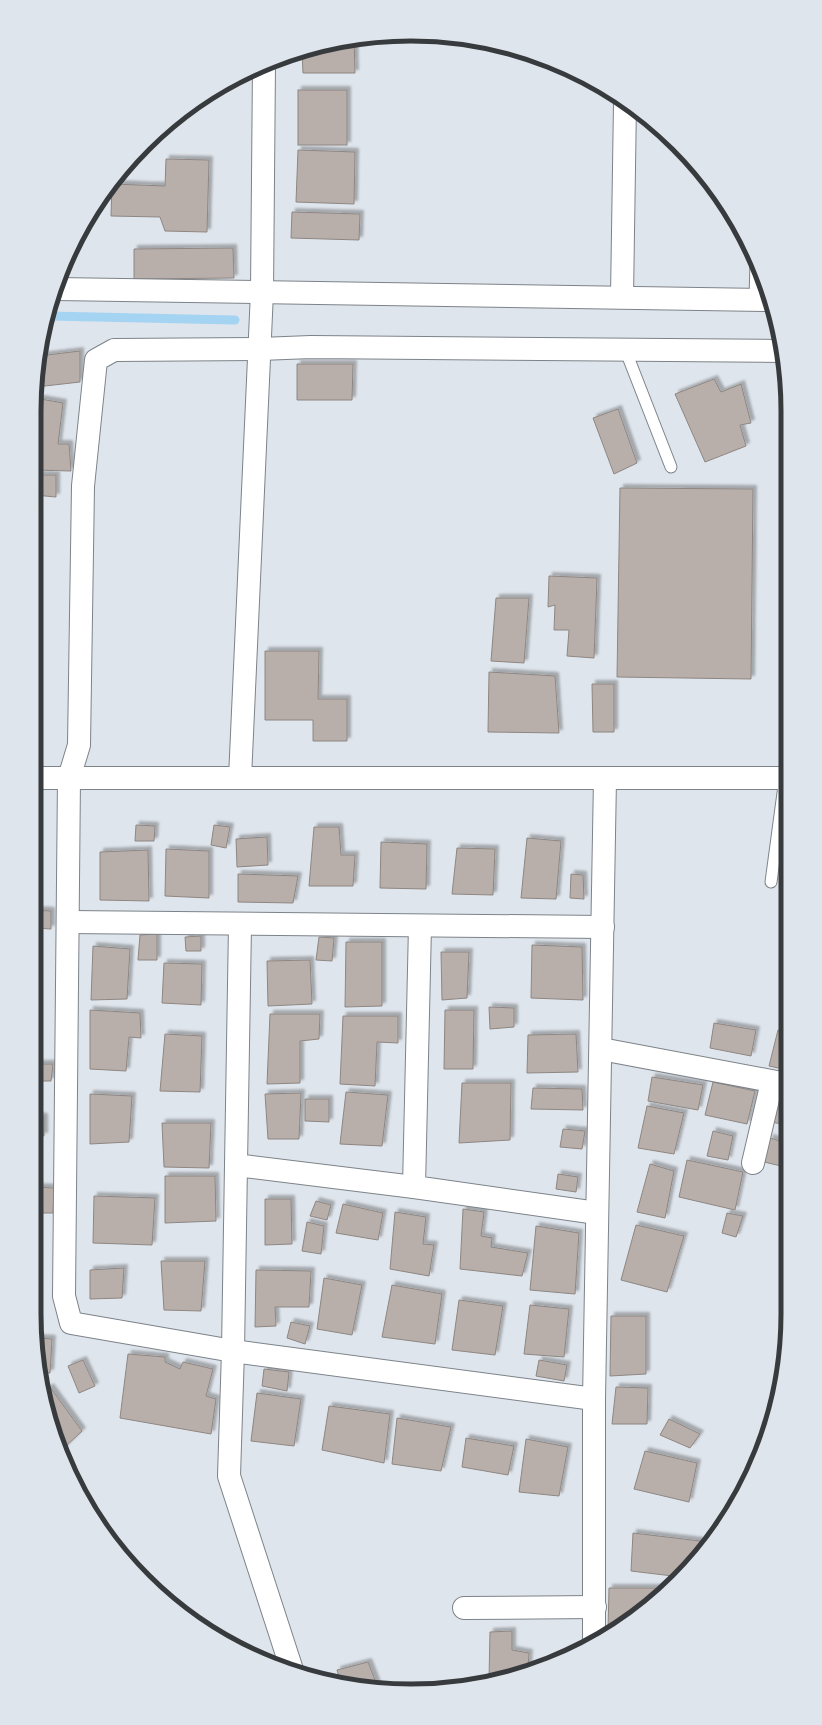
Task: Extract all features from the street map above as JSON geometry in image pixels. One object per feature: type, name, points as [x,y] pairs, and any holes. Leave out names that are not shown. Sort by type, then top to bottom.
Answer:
[{"type":"street","points":[[240,778],[262,292],[264,71]]},
{"type":"street","points":[[622,297],[625,109]]},
{"type":"street","points":[[62,289],[762,300]]},
{"type":"street","points":[[594,1399],[233,1351],[72,1323],[64,1296],[69,778],[78,745],[83,486],[96,360],[114,350],[260,349],[312,347],[625,349],[776,352]]},
{"type":"street","points":[[41,778],[781,778]]},
{"type":"street","points":[[594,1635],[594,1399],[606,778]]},
{"type":"street","points":[[68,922],[240,925],[603,927]]},
{"type":"street","points":[[240,925],[230,1476],[290,1663]]},
{"type":"street","points":[[414,1187],[420,926]]},
{"type":"street","points":[[601,1049],[780,1083],[753,1163]]},
{"type":"street","points":[[236,1166],[414,1187],[598,1213]]},
{"type":"street","points":[[464,1608],[595,1607]]},
{"type":"lane","points":[[625,349],[671,467]]},
{"type":"lane","points":[[771,882],[781,808]]},
{"type":"building","points":[[354,45],[355,73],[303,73],[302,58]]},
{"type":"building","points":[[298,90],[347,90],[347,145],[298,145]]},
{"type":"building","points":[[298,150],[355,152],[354,204],[296,202]]},
{"type":"building","points":[[166,159],[209,160],[207,232],[165,231],[160,217],[111,216],[112,193],[118,184],[165,186]]},
{"type":"building","points":[[292,212],[360,214],[359,240],[291,238]]},
{"type":"building","points":[[233,248],[234,278],[134,279],[134,249]]},
{"type":"building","points":[[80,351],[80,382],[42,386],[45,355]]},
{"type":"building","points":[[297,364],[353,364],[352,400],[297,400]]},
{"type":"building","points":[[714,379],[721,392],[741,384],[751,423],[740,425],[746,446],[705,462],[675,394]]},
{"type":"building","points":[[41,399],[63,403],[58,444],[69,444],[71,471],[41,470]]},
{"type":"building","points":[[618,409],[637,463],[614,474],[593,418]]},
{"type":"building","points":[[41,475],[56,475],[56,497],[41,496]]},
{"type":"building","points":[[620,488],[753,489],[751,679],[617,677]]},
{"type":"building","points":[[549,576],[597,578],[594,658],[567,656],[569,630],[554,630],[555,605],[548,607]]},
{"type":"building","points":[[496,598],[529,598],[524,663],[491,661]]},
{"type":"building","points":[[265,651],[319,651],[318,699],[347,699],[347,741],[313,741],[313,720],[265,720]]},
{"type":"building","points":[[489,672],[555,676],[559,733],[488,732]]},
{"type":"building","points":[[592,684],[614,684],[614,732],[593,732]]},
{"type":"building","points":[[136,825],[155,826],[154,841],[135,841]]},
{"type":"building","points":[[214,825],[230,827],[226,848],[211,845]]},
{"type":"building","points":[[314,827],[339,827],[341,855],[355,855],[353,886],[309,886]]},
{"type":"building","points":[[267,837],[268,865],[237,867],[236,839]]},
{"type":"building","points":[[527,838],[561,841],[556,899],[521,898]]},
{"type":"building","points":[[381,842],[427,844],[426,889],[380,888]]},
{"type":"building","points":[[457,848],[495,849],[493,895],[452,894]]},
{"type":"building","points":[[166,849],[209,851],[209,898],[165,896]]},
{"type":"building","points":[[148,850],[149,901],[100,900],[100,852]]},
{"type":"building","points":[[238,874],[298,876],[293,903],[238,902]]},
{"type":"building","points":[[571,874],[583,875],[584,899],[570,898]]},
{"type":"building","points":[[41,910],[51,911],[51,929],[41,928]]},
{"type":"building","points":[[157,934],[157,960],[138,960],[140,935]]},
{"type":"building","points":[[201,936],[201,951],[186,951],[185,937]]},
{"type":"building","points":[[319,937],[334,938],[332,961],[316,960]]},
{"type":"building","points":[[346,942],[382,942],[382,1006],[345,1007]]},
{"type":"building","points":[[532,945],[582,947],[583,1000],[531,998]]},
{"type":"building","points":[[93,946],[130,949],[127,999],[91,1000]]},
{"type":"building","points":[[441,952],[469,952],[467,998],[442,1000]]},
{"type":"building","points":[[310,960],[312,1004],[268,1006],[267,961]]},
{"type":"building","points":[[164,963],[202,964],[201,1005],[162,1003]]},
{"type":"building","points":[[489,1007],[514,1008],[514,1027],[490,1029]]},
{"type":"building","points":[[90,1010],[140,1013],[141,1038],[129,1037],[126,1071],[90,1069]]},
{"type":"building","points":[[445,1010],[474,1010],[473,1069],[444,1069]]},
{"type":"building","points":[[270,1014],[320,1014],[319,1039],[300,1041],[300,1083],[267,1084]]},
{"type":"building","points":[[343,1016],[398,1016],[398,1043],[377,1042],[375,1086],[340,1084]]},
{"type":"building","points":[[714,1023],[756,1030],[751,1056],[710,1048]]},
{"type":"building","points":[[778,1030],[781,1031],[781,1069],[769,1066]]},
{"type":"building","points":[[165,1034],[202,1036],[200,1092],[160,1091]]},
{"type":"building","points":[[576,1034],[578,1072],[527,1073],[528,1035]]},
{"type":"building","points":[[41,1064],[53,1064],[51,1081],[41,1081]]},
{"type":"building","points":[[652,1077],[703,1085],[698,1110],[648,1101]]},
{"type":"building","points":[[713,1082],[755,1091],[747,1124],[705,1115]]},
{"type":"building","points":[[462,1083],[511,1083],[510,1140],[459,1143]]},
{"type":"building","points":[[533,1088],[582,1089],[583,1110],[531,1109]]},
{"type":"building","points":[[346,1092],[388,1095],[382,1146],[340,1144]]},
{"type":"building","points":[[301,1093],[299,1139],[268,1139],[265,1094]]},
{"type":"building","points":[[90,1094],[132,1096],[129,1142],[90,1144]]},
{"type":"building","points":[[779,1098],[781,1098],[781,1124],[771,1122]]},
{"type":"building","points":[[305,1099],[329,1099],[329,1122],[305,1121]]},
{"type":"building","points":[[647,1106],[684,1113],[674,1154],[638,1148]]},
{"type":"building","points":[[41,1117],[44,1117],[44,1136],[41,1136]]},
{"type":"building","points":[[162,1123],[211,1123],[209,1168],[164,1167]]},
{"type":"building","points":[[563,1129],[585,1131],[582,1149],[560,1147]]},
{"type":"building","points":[[713,1131],[733,1136],[728,1160],[707,1156]]},
{"type":"building","points":[[770,1138],[781,1141],[781,1166],[764,1162]]},
{"type":"building","points":[[687,1160],[743,1172],[735,1210],[679,1197]]},
{"type":"building","points":[[650,1164],[674,1171],[665,1218],[637,1212]]},
{"type":"building","points":[[558,1174],[578,1177],[576,1192],[556,1189]]},
{"type":"building","points":[[165,1176],[215,1176],[216,1221],[165,1223]]},
{"type":"building","points":[[41,1187],[54,1188],[53,1213],[41,1213]]},
{"type":"building","points":[[94,1196],[155,1198],[152,1245],[93,1243]]},
{"type":"building","points":[[265,1199],[291,1199],[292,1244],[265,1245]]},
{"type":"building","points":[[316,1201],[331,1205],[327,1220],[310,1216]]},
{"type":"building","points":[[343,1204],[383,1213],[378,1240],[336,1233]]},
{"type":"building","points":[[463,1209],[484,1212],[481,1236],[492,1238],[491,1247],[528,1253],[522,1276],[460,1269]]},
{"type":"building","points":[[395,1212],[426,1217],[423,1244],[434,1245],[429,1276],[390,1269]]},
{"type":"building","points":[[727,1213],[743,1216],[736,1237],[722,1233]]},
{"type":"building","points":[[307,1222],[324,1226],[321,1254],[302,1251]]},
{"type":"building","points":[[636,1225],[684,1236],[667,1292],[621,1280]]},
{"type":"building","points":[[536,1226],[579,1233],[575,1294],[530,1290]]},
{"type":"building","points":[[161,1261],[205,1261],[201,1311],[164,1310]]},
{"type":"building","points":[[124,1268],[122,1298],[90,1299],[90,1270]]},
{"type":"building","points":[[256,1270],[311,1271],[309,1307],[275,1307],[276,1326],[255,1327]]},
{"type":"building","points":[[324,1278],[362,1285],[352,1335],[317,1329]]},
{"type":"building","points":[[392,1285],[442,1294],[435,1344],[382,1337]]},
{"type":"building","points":[[459,1300],[503,1306],[495,1355],[452,1350]]},
{"type":"building","points":[[530,1305],[569,1309],[564,1357],[524,1354]]},
{"type":"building","points":[[611,1316],[646,1316],[646,1374],[610,1376]]},
{"type":"building","points":[[291,1322],[310,1326],[305,1344],[287,1338]]},
{"type":"building","points":[[42,1338],[52,1339],[50,1373],[46,1373]]},
{"type":"building","points":[[128,1354],[165,1357],[165,1362],[180,1369],[183,1362],[213,1369],[206,1396],[216,1399],[211,1434],[120,1418]]},
{"type":"building","points":[[83,1360],[95,1386],[79,1393],[68,1366]]},
{"type":"building","points":[[539,1360],[567,1365],[564,1381],[536,1376]]},
{"type":"building","points":[[264,1369],[289,1372],[287,1391],[262,1386]]},
{"type":"building","points":[[50,1387],[82,1431],[66,1446],[54,1410],[49,1388]]},
{"type":"building","points":[[616,1387],[648,1388],[647,1424],[612,1424]]},
{"type":"building","points":[[257,1393],[301,1399],[294,1446],[251,1441]]},
{"type":"building","points":[[329,1406],[390,1414],[384,1463],[322,1450]]},
{"type":"building","points":[[397,1418],[451,1427],[441,1471],[392,1464]]},
{"type":"building","points":[[669,1419],[700,1434],[690,1448],[660,1435]]},
{"type":"building","points":[[466,1438],[514,1446],[508,1475],[462,1467]]},
{"type":"building","points":[[526,1439],[568,1447],[559,1496],[519,1492]]},
{"type":"building","points":[[645,1451],[697,1463],[689,1502],[634,1489]]},
{"type":"building","points":[[633,1533],[700,1541],[700,1545],[673,1576],[631,1571]]},
{"type":"building","points":[[609,1588],[660,1588],[636,1608],[608,1627]]},
{"type":"building","points":[[512,1631],[512,1650],[529,1653],[528,1665],[489,1675],[490,1632]]},
{"type":"building","points":[[368,1662],[376,1682],[339,1677],[337,1670]]},
{"type":"waterway","points":[[54,316],[235,320]]}]
